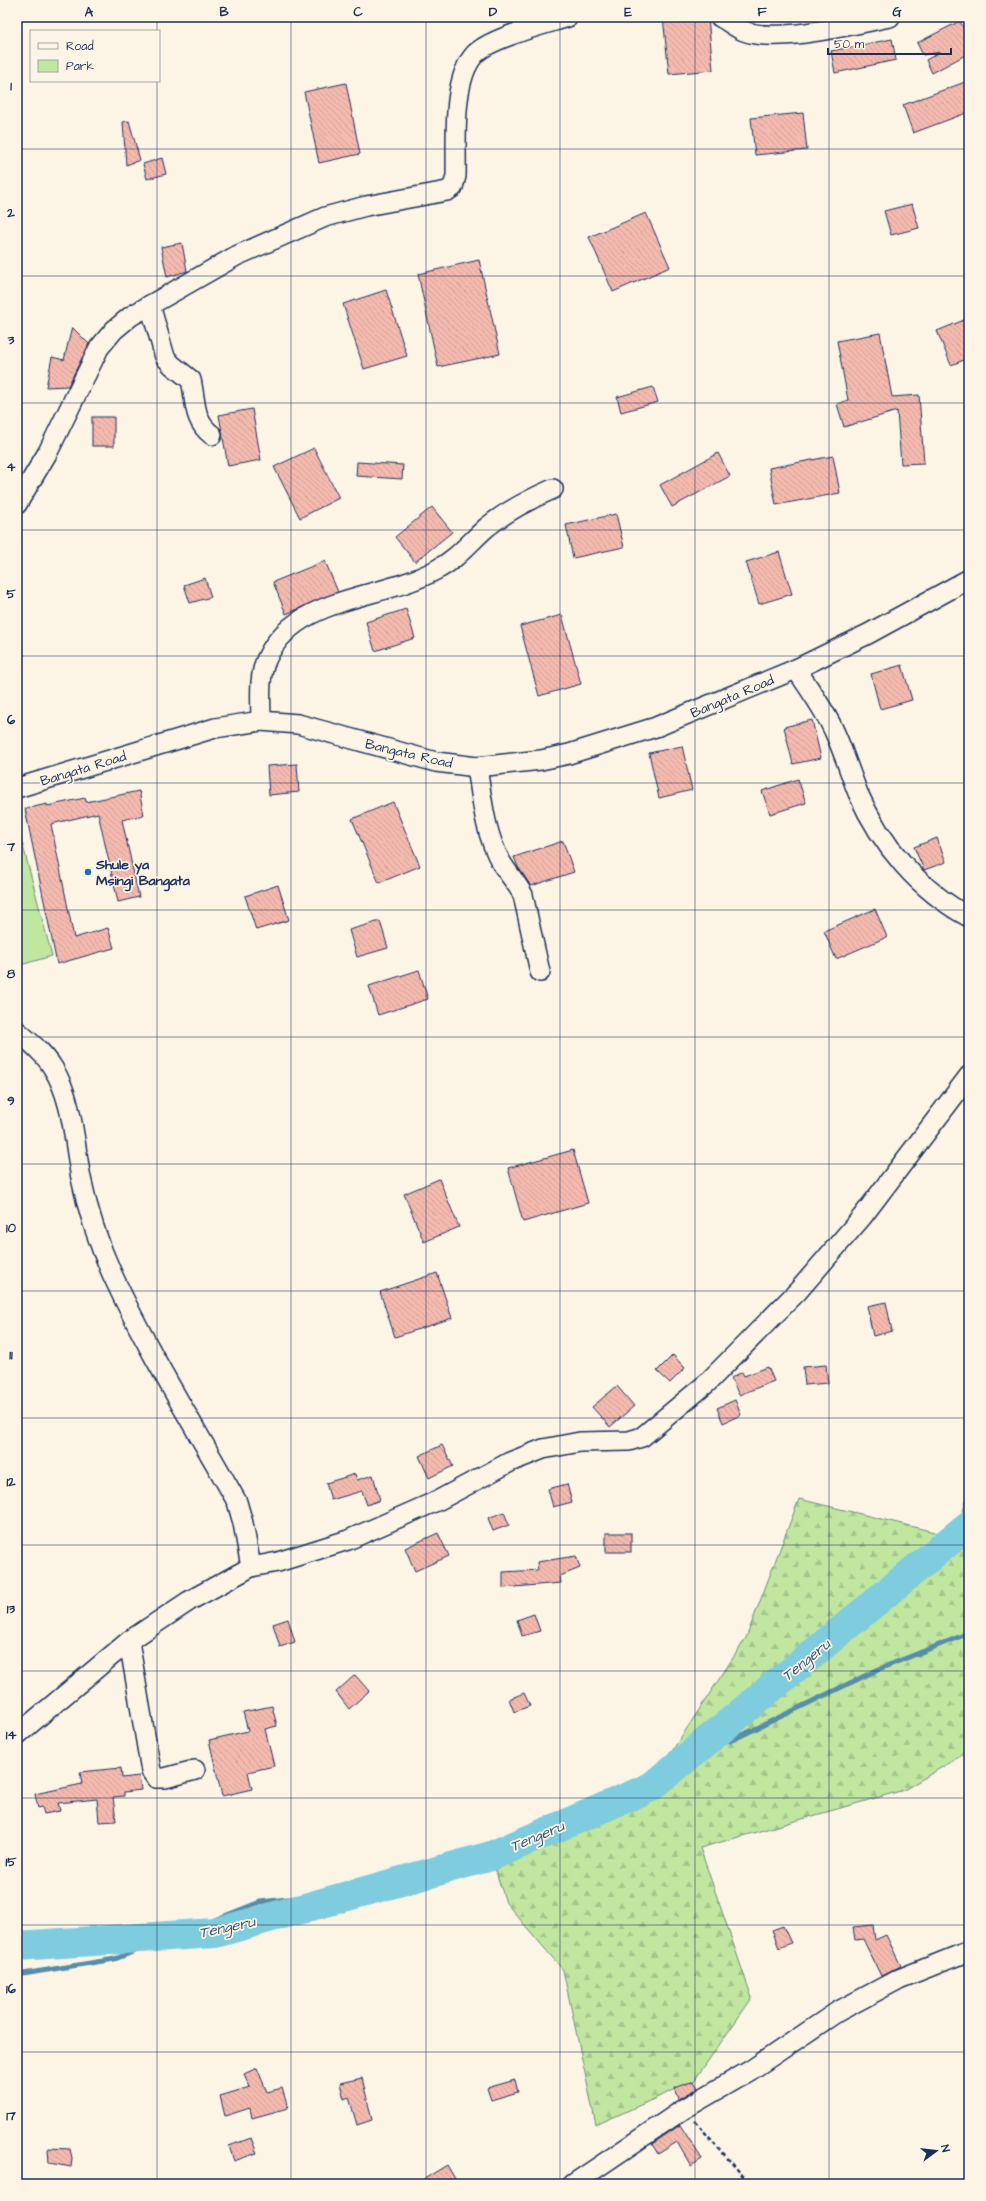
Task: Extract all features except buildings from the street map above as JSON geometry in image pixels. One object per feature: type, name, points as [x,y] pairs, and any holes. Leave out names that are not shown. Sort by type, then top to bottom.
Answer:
[{"type":"street","points":[[17,504],[48,452],[99,348],[114,330],[131,316],[236,256],[325,217],[366,206],[448,192],[453,187],[456,176],[461,79],[475,54],[500,39],[568,17]]},
{"type":"street","points":[[720,17],[744,31],[766,36],[820,31],[890,17]]},
{"type":"street","points":[[150,305],[165,357],[172,365],[191,380],[199,421],[203,428],[212,435]]},
{"type":"street","points":[[261,721],[263,673],[266,658],[280,636],[289,628],[316,610],[416,581],[453,559],[494,523],[527,501],[553,490]]},
{"type":"street","name":"Bangata Road","points":[[17,788],[215,728],[261,721],[298,724],[436,762],[477,767],[541,760],[569,754],[656,727],[796,669],[868,634],[969,579]]},
{"type":"street","points":[[796,669],[821,706],[835,733],[859,794],[880,834],[898,858],[926,887],[969,917]]},
{"type":"street","points":[[477,767],[491,837],[501,862],[518,885],[523,895],[540,972]]},
{"type":"street","points":[[17,1032],[36,1048],[53,1067],[65,1091],[82,1180],[94,1228],[110,1268],[145,1342],[237,1502],[243,1523],[251,1567]]},
{"type":"street","points":[[17,1735],[130,1641],[189,1601],[251,1567],[310,1553],[348,1540],[438,1500],[510,1462],[543,1449],[580,1442],[628,1441],[642,1437],[707,1383],[798,1291],[862,1217],[969,1076]]},
{"type":"street","points":[[130,1641],[151,1771],[156,1778],[166,1778],[195,1770]]},
{"type":"street","points":[[573,2184],[684,2109],[751,2070],[804,2033],[863,1997],[899,1979],[969,1951]]},
{"type":"path","points":[[684,2109],[750,2184]]},
{"type":"green space","points":[[17,823],[52,956],[17,966]]},
{"type":"green space","points":[[969,1491],[969,1751],[904,1790],[700,1848],[752,1998],[694,2081],[596,2125],[563,1970],[506,1903],[491,1856],[655,1777],[746,1638],[799,1499],[955,1537]]},
{"type":"waterway","name":"Tengeru","points":[[17,1946],[215,1933],[491,1856],[651,1787],[969,1525]]},
{"type":"waterway","points":[[730,1741],[879,1669],[969,1633]]},
{"type":"waterway","points":[[17,1975],[115,1959],[260,1902],[434,1883],[620,1794]]},
{"type":"place","name":"Shule ya Msingi Bangata","points":[[88,872]]}]
